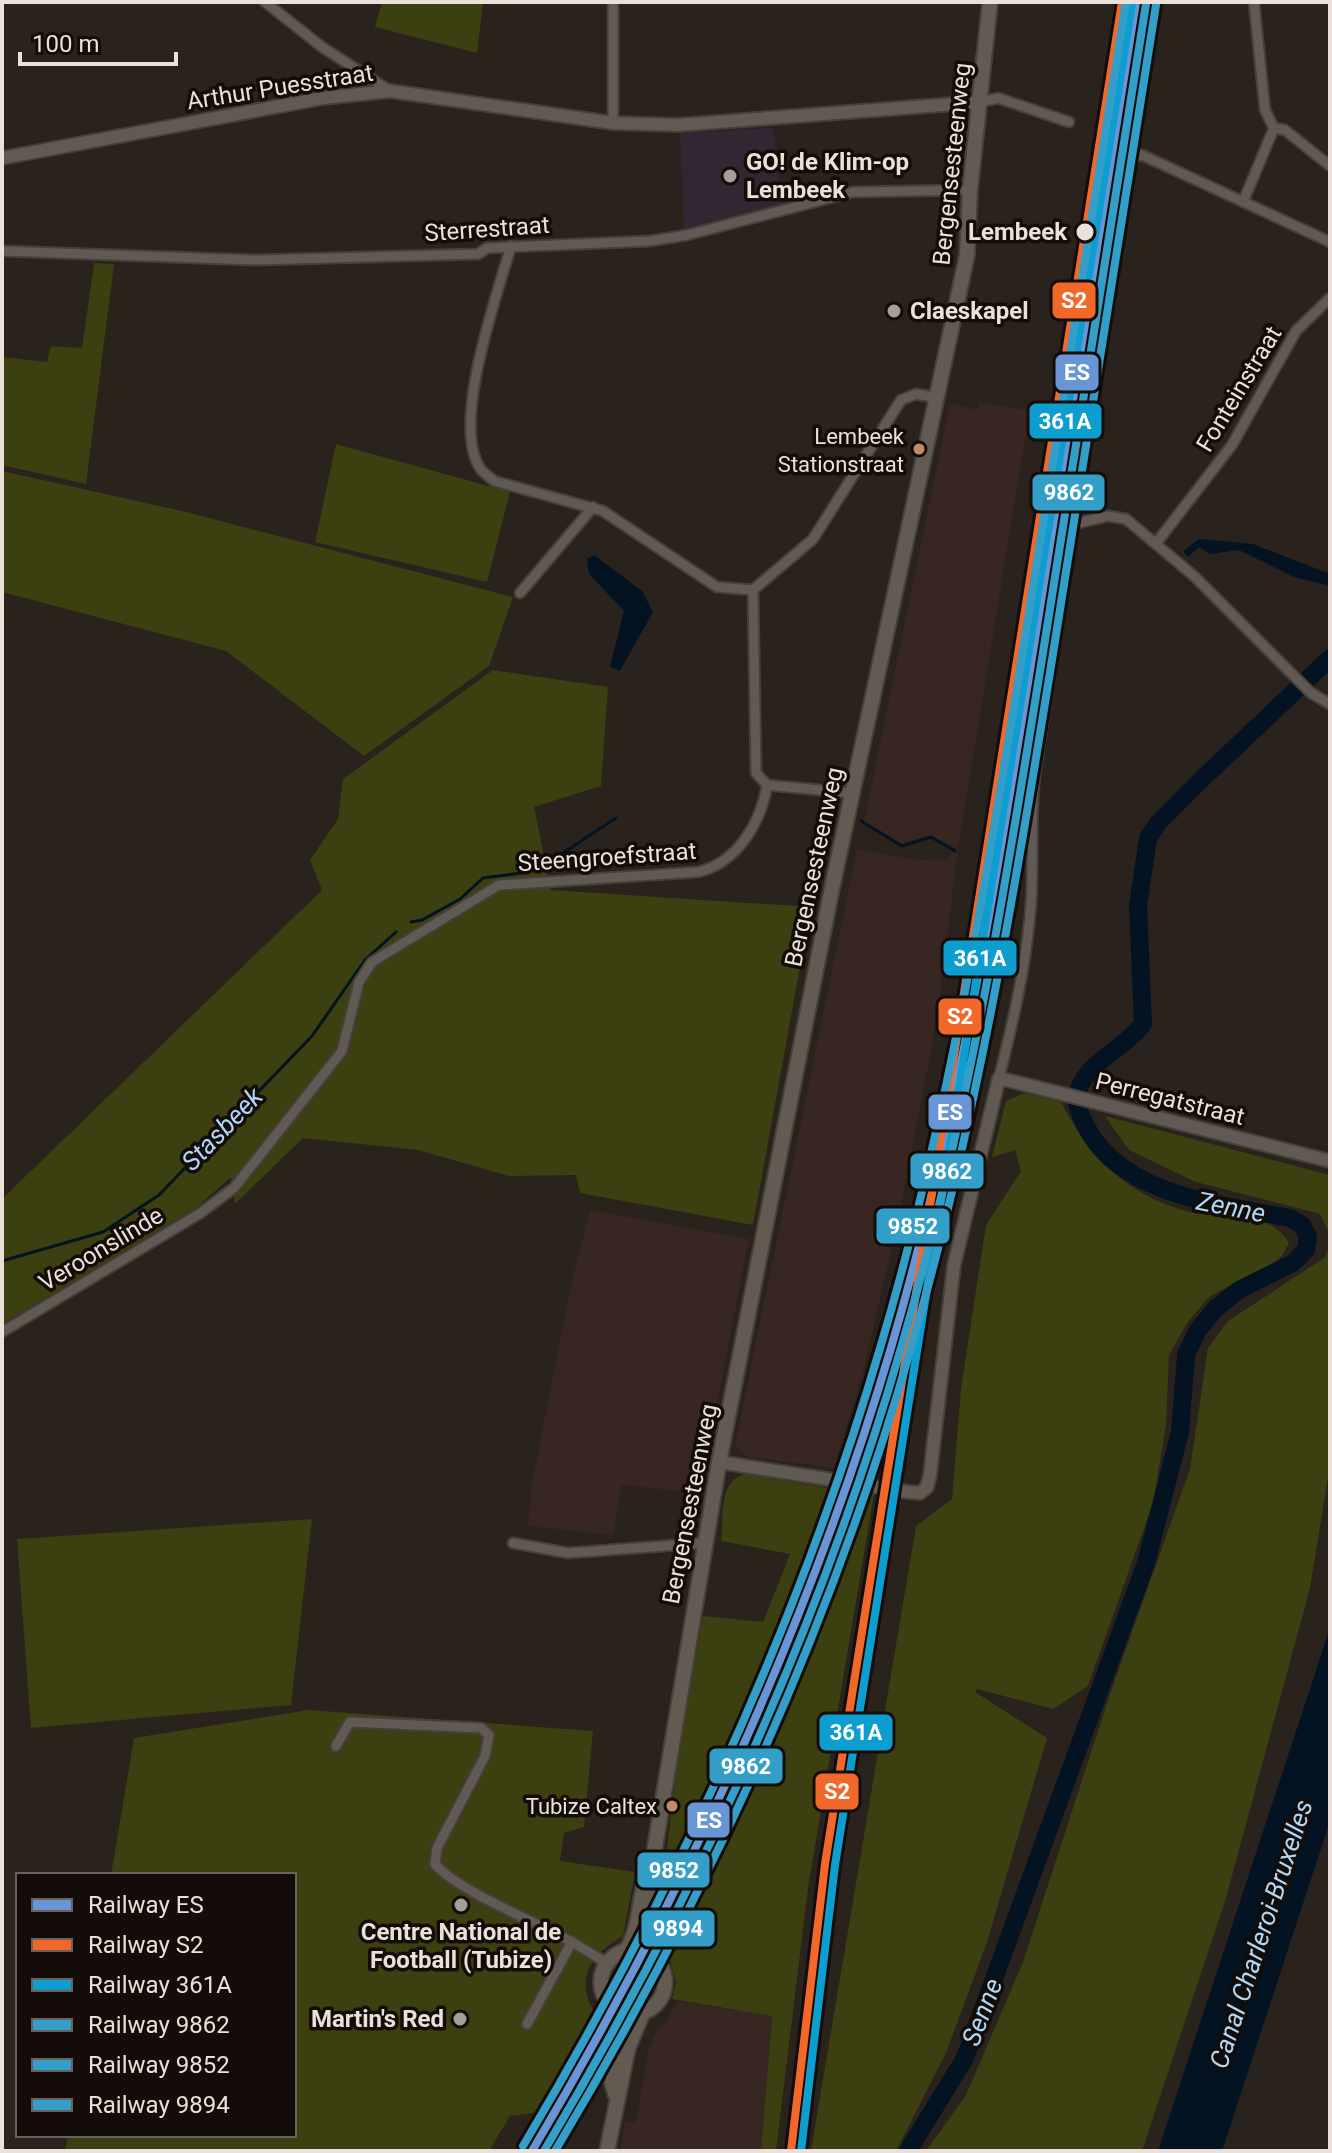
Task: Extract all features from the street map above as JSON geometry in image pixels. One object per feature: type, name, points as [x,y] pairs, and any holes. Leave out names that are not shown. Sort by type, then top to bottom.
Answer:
[{"type":"main road","name":"Bergensesteenweg","points":[[652,1865],[670,1741],[719,1462],[852,793],[967,255],[970,190],[990,2]]},
{"type":"main road","points":[[616,2096],[612,2083],[618,2046],[615,2008],[601,1987],[607,1963],[626,1951],[636,1930],[646,1877],[652,1865]]},
{"type":"main road","points":[[648,1954],[655,1879],[652,1865]]},
{"type":"main road","points":[[607,2151],[616,2096],[622,2084],[632,2034],[643,2012],[658,2002],[665,1985],[662,1967],[648,1954],[626,1951]]},
{"type":"main road","points":[[615,2008],[624,2012],[643,2012]]},
{"type":"street","points":[[265,2],[322,47],[390,91]]},
{"type":"street","points":[[613,2],[613,123]]},
{"type":"street","points":[[1243,202],[1274,128],[1265,110],[1254,2]]},
{"type":"street","name":"Arthur Puesstraat","points":[[2,158],[323,98],[390,91],[613,123],[678,125],[981,102]]},
{"type":"street","points":[[981,102],[998,98],[1069,122]]},
{"type":"street","points":[[1274,128],[1285,130],[1330,166]]},
{"type":"street","points":[[719,1462],[909,1492],[920,1493],[927,1487],[954,1265],[1021,978],[1031,905],[1032,799],[1129,158],[1142,155],[1330,242]]},
{"type":"street","name":"Sterrestraat","points":[[2,251],[255,260],[478,254],[487,248],[675,237],[853,192],[970,190]]},
{"type":"street","points":[[511,246],[474,378],[472,447],[480,469],[494,481],[593,507],[717,587],[753,590],[813,539],[901,400],[916,394],[938,398]]},
{"type":"street","name":"Fonteinstraat","points":[[1157,542],[1232,445],[1296,331],[1330,298]]},
{"type":"street","points":[[520,593],[593,507]]},
{"type":"street","points":[[1074,524],[1108,516],[1126,519],[1157,542],[1311,693],[1330,704]]},
{"type":"street","points":[[753,590],[756,773],[767,785],[852,793]]},
{"type":"street","name":"Steengroefstraat","points":[[412,935],[499,885],[698,872],[714,867],[737,849],[753,826],[763,809],[767,785]]},
{"type":"street","name":"Veroonslinde","points":[[2,1332],[199,1214],[234,1188],[342,1051],[359,982],[372,962],[412,935]]},
{"type":"street","name":"Perregatstraat","points":[[999,1078],[1330,1161]]},
{"type":"street","points":[[513,1543],[568,1553],[704,1543]]},
{"type":"street","points":[[336,1746],[350,1722],[481,1728],[489,1735],[485,1756],[437,1848],[435,1864],[443,1874],[467,1888],[607,1963]]},
{"type":"street","points":[[527,2024],[572,1942]]},
{"type":"shaded area","name":"GO! de Klim-op Lembeek","points":[[773,128],[783,207],[684,232],[680,133]]},
{"type":"shaded area","points":[[980,402],[1030,411],[958,847],[938,1015],[898,1220],[863,1372],[834,1468],[748,1457],[735,1445],[857,849],[918,860],[947,859],[957,848],[929,836],[901,843],[864,822],[950,403],[977,410]]},
{"type":"shaded area","points":[[590,1210],[749,1239],[713,1424],[703,1424],[691,1487],[700,1489],[700,1493],[622,1485],[613,1535],[528,1526],[532,1483],[571,1285]]},
{"type":"shaded area","points":[[678,2001],[772,2016],[761,2151],[620,2151],[625,2121],[636,2123],[649,2049],[658,2028],[663,2026]]},
{"type":"green space","points":[[382,2],[483,2],[477,53],[375,27]]},
{"type":"green space","points":[[94,263],[114,264],[86,484],[2,465],[2,357],[47,362],[51,346],[82,348]]},
{"type":"green space","points":[[336,444],[510,492],[487,582],[315,542]]},
{"type":"green space","points":[[2,471],[186,512],[513,597],[489,666],[364,756],[226,651],[2,592]]},
{"type":"green space","points":[[493,670],[608,687],[601,786],[534,807],[551,890],[811,907],[753,1225],[580,1193],[576,1175],[509,1176],[418,1150],[303,1138],[235,1204],[231,1177],[196,1208],[2,1324],[2,1199],[322,890],[310,860],[338,819],[343,779]]},
{"type":"green space","points":[[1024,1093],[1061,1102],[1096,1155],[1143,1193],[1182,1210],[1255,1219],[1280,1231],[1289,1243],[1282,1256],[1271,1265],[1210,1296],[1187,1323],[1169,1355],[1166,1425],[1153,1503],[1088,1686],[1053,1709],[977,1689],[975,1692],[1047,1738],[987,1942],[946,2053],[896,2151],[811,2151],[916,1526],[952,1499],[961,1389],[986,1225],[1021,1171],[1015,1150],[992,1157],[1006,1101]]},
{"type":"green space","points":[[1105,1116],[1330,1175],[1330,1235],[1320,1214],[1196,1182],[1129,1150]]},
{"type":"green space","points":[[1330,1247],[1330,1465],[1310,1588],[1226,1898],[1142,2151],[926,2151],[966,2095],[1023,1962],[1110,1694],[1190,1469],[1208,1348],[1228,1321],[1324,1258]]},
{"type":"green space","points":[[746,1474],[838,1490],[753,1702],[662,1889],[679,1749],[703,1616],[763,1622],[790,1554],[721,1541],[727,1491],[731,1483]]},
{"type":"green space","points":[[861,1491],[874,1494],[808,1888],[776,2151],[761,2151],[772,2016],[672,1999],[676,1983],[669,1956],[737,1812]]},
{"type":"green space","points":[[312,1519],[291,1705],[31,1728],[17,1539]]},
{"type":"green space","name":"Centre National de Football (Tubize)","points":[[309,1710],[593,1731],[584,1827],[564,1833],[560,1861],[635,1872],[623,1936],[602,1951],[588,1970],[586,1992],[598,2016],[542,2112],[510,2116],[489,2151],[65,2151],[68,2137],[296,2137],[296,1873],[111,1873],[134,1738]]},
{"type":"water","points":[[1199,539],[1253,544],[1330,574],[1330,586],[1294,577],[1239,550],[1210,554],[1199,547],[1188,557],[1183,551]]},
{"type":"water","points":[[594,555],[642,591],[653,612],[620,671],[610,667],[624,611],[589,574],[587,559]]},
{"type":"water","name":"Canal Charleroi-Bruxelles","points":[[1330,1628],[1330,1821],[1222,2151],[1158,2151]]},
{"type":"waterway","name":"Zenne","points":[[908,2151],[965,2058],[1146,1563],[1180,1432],[1186,1355],[1198,1330],[1216,1308],[1239,1290],[1293,1263],[1306,1250],[1308,1237],[1302,1225],[1290,1218],[1194,1199],[1162,1189],[1133,1175],[1108,1156],[1089,1131],[1076,1100],[1086,1076],[1143,1024],[1138,906],[1148,838],[1158,823],[1203,778],[1330,658]]},
{"type":"waterway","name":"Stasbeek","points":[[411,922],[422,920],[460,899],[483,878],[522,873],[563,853],[616,818]]},
{"type":"waterway","name":"Stasbeek","points":[[861,821],[902,846],[931,837],[955,851]]},
{"type":"waterway","name":"Stasbeek","points":[[2,1261],[103,1232],[159,1195],[312,1036],[365,960],[396,932]]},
{"type":"railway","points":[[799,2151],[811,2018],[894,1493],[911,1324]]},
{"type":"rail line","name":"S2","points":[[791,2151],[825,1864],[1122,2]]},
{"type":"rail line","name":"9852","points":[[523,2146],[631,1954],[728,1757],[811,1554],[881,1345],[927,1170],[965,993],[1011,726],[1126,2]]},
{"type":"rail line","name":"ES","points":[[532,2151],[640,1958],[737,1760],[821,1557],[891,1348],[937,1173],[991,907],[1136,2]]},
{"type":"rail line","name":"361A","points":[[801,2151],[835,1865],[1132,4]]},
{"type":"rail line","name":"9862","points":[[544,2151],[652,1959],[748,1761],[832,1557],[901,1348],[947,1173],[1001,907],[1146,4]]},
{"type":"rail line","name":"9894","points":[[555,2151],[663,1959],[759,1761],[803,1660],[842,1557],[879,1453],[911,1348],[956,1173],[994,997],[1041,730],[1156,5]]},
{"type":"place","name":"GO! de Klim-op Lembeek","points":[[730,176]]},
{"type":"place","name":"Lembeek","points":[[1085,232]]},
{"type":"place","name":"Claeskapel","points":[[894,311]]},
{"type":"place","name":"Lembeek Stationstraat","points":[[919,449]]},
{"type":"place","name":"Tubize Caltex","points":[[672,1806]]},
{"type":"place","name":"Centre National de Football (Tubize)","points":[[461,1905]]},
{"type":"place","name":"Martin's Red","points":[[460,2019]]},
{"type":"water label","name":"Senne","points":[[982,2012]]}]
